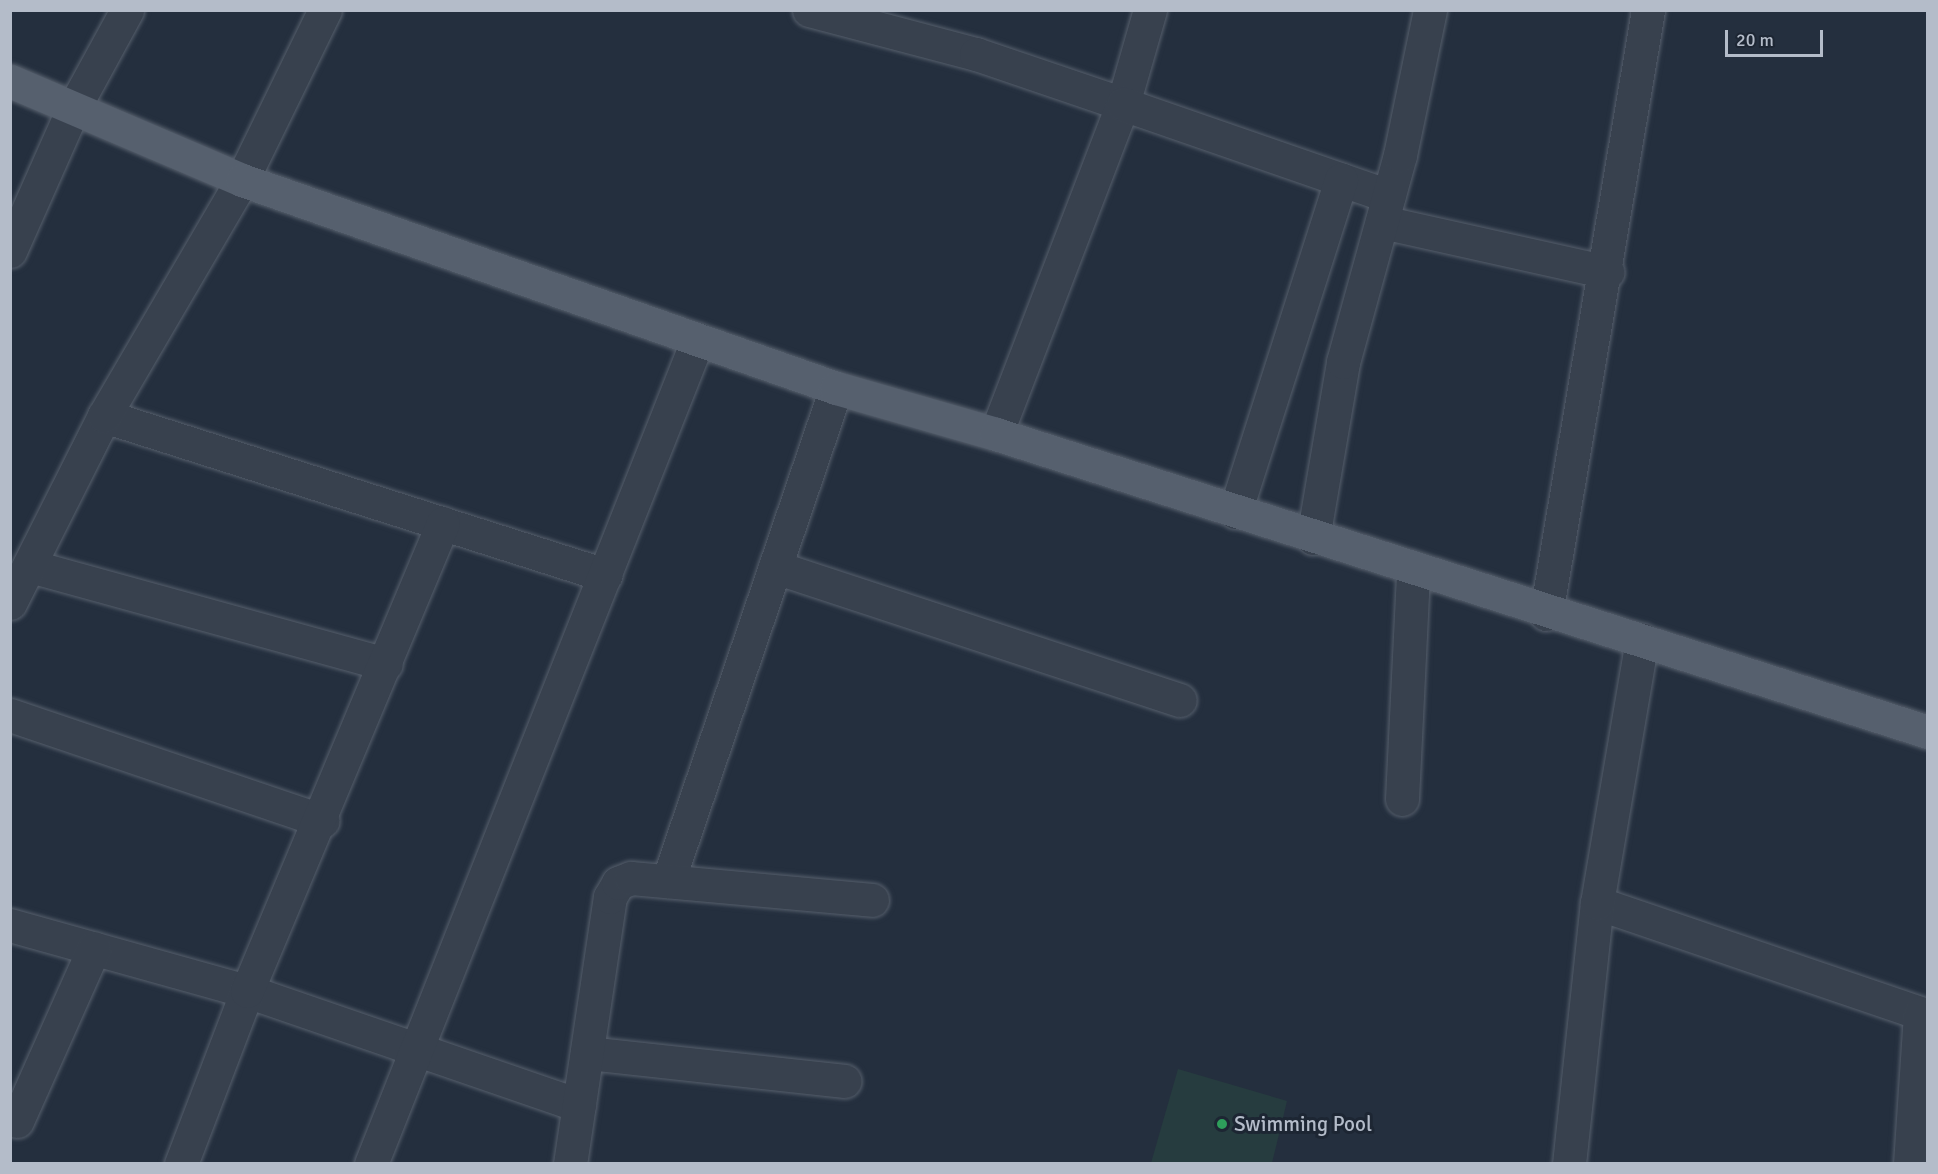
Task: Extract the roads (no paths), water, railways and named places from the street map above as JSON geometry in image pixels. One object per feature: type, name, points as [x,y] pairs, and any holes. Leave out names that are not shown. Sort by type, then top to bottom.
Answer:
[{"type":"main road","points":[[10,81],[72,111],[242,180],[836,388],[996,434],[1546,614],[1642,640],[1928,732]]},
{"type":"street","points":[[10,251],[72,111],[127,10]]},
{"type":"street","points":[[10,603],[104,416],[242,180],[325,10]]},
{"type":"street","points":[[809,10],[976,54],[1341,179],[1385,209],[1608,272]]},
{"type":"street","points":[[996,434],[1123,104],[1150,10]]},
{"type":"street","points":[[1546,614],[1608,272],[1648,10]]},
{"type":"street","points":[[1313,538],[1343,362],[1385,209],[1429,11]]},
{"type":"street","points":[[1235,512],[1341,179]]},
{"type":"street","points":[[371,1164],[698,339]]},
{"type":"street","points":[[668,881],[836,388]]},
{"type":"street","points":[[104,416],[605,575]]},
{"type":"street","points":[[181,1164],[247,991],[323,821],[443,523]]},
{"type":"street","points":[[30,566],[386,664]]},
{"type":"street","points":[[775,567],[1180,700]]},
{"type":"street","points":[[1402,799],[1413,570]]},
{"type":"street","points":[[1569,1164],[1597,903],[1642,640]]},
{"type":"street","points":[[10,715],[323,821]]},
{"type":"street","points":[[570,1164],[610,897],[618,883],[631,878],[872,900]]},
{"type":"street","points":[[1597,903],[1924,1015],[1910,1164]]},
{"type":"street","points":[[10,925],[247,991],[579,1105]]},
{"type":"street","points":[[13,1125],[94,948]]},
{"type":"street","points":[[587,1053],[844,1081]]},
{"type":"place","name":"Swimming Pool","points":[[1222,1124]]}]
